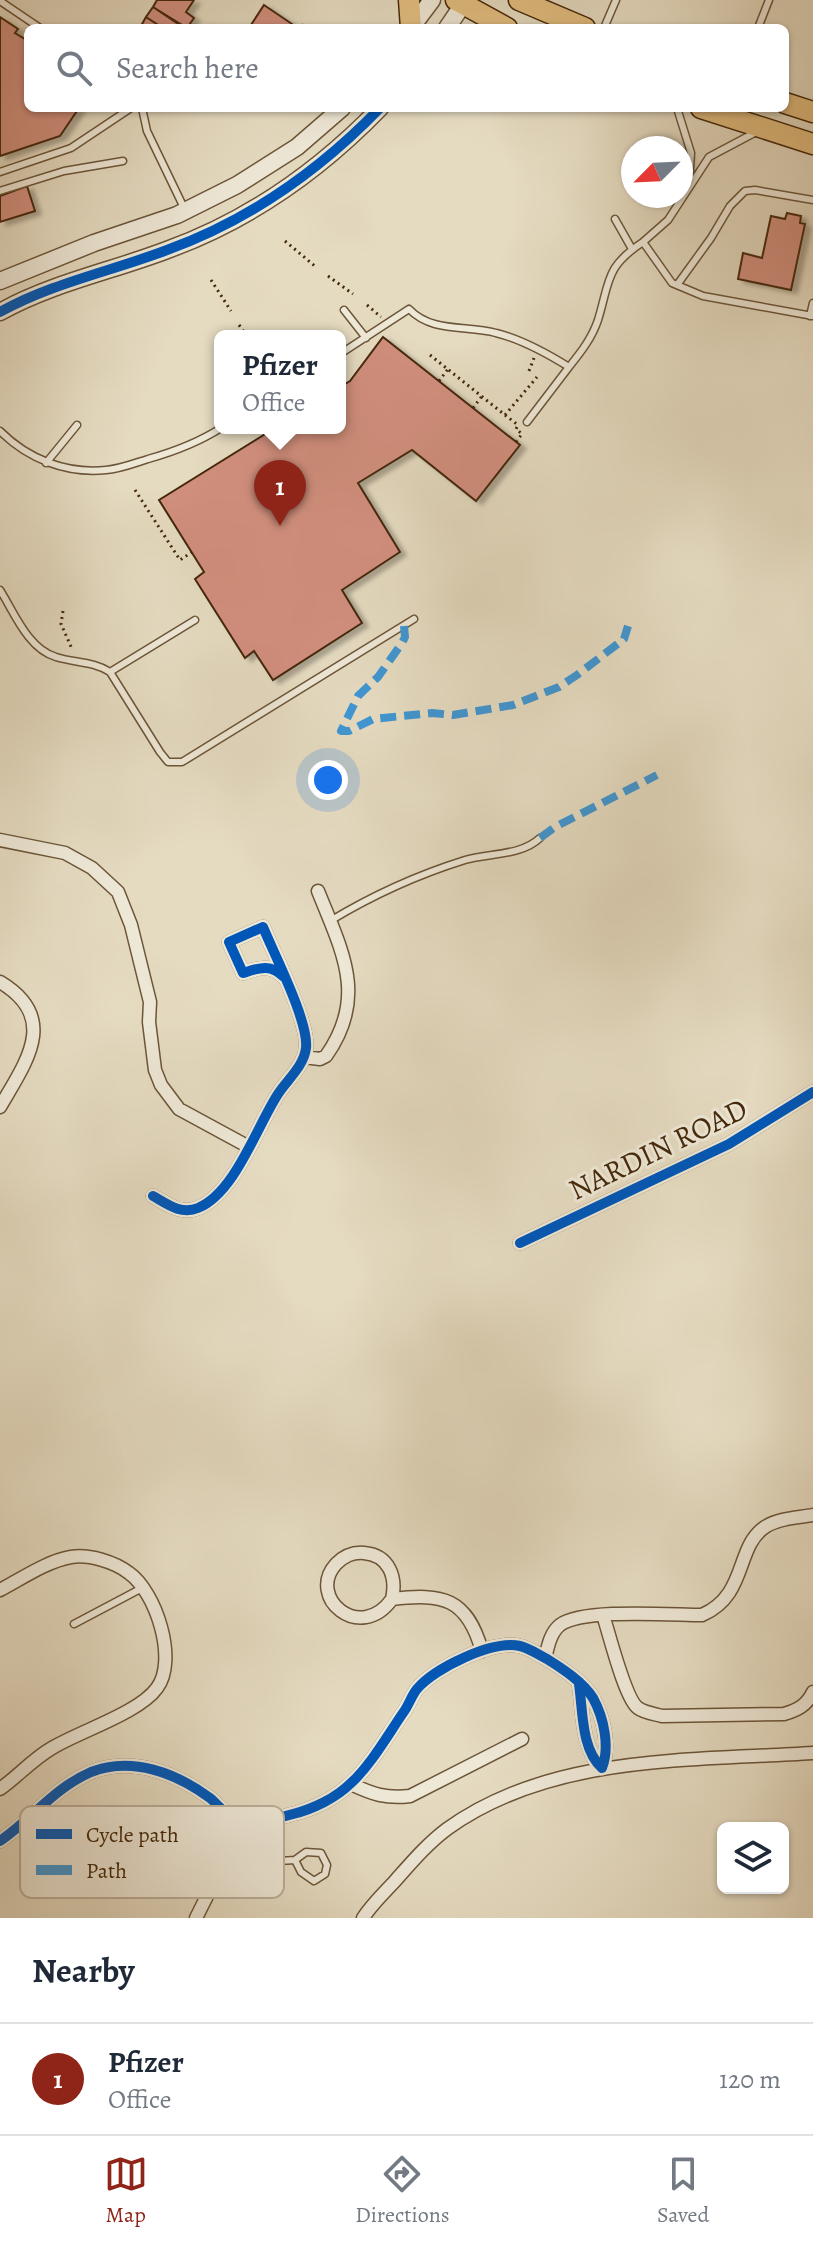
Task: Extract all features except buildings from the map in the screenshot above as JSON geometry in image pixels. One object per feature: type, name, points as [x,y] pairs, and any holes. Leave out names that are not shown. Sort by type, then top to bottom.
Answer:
[{"type":"main road","points":[[409,0],[411,24]]},
{"type":"main road","points":[[519,0],[577,24]]},
{"type":"main road","points":[[461,1],[500,24]]},
{"type":"main road","points":[[789,104],[813,112]]},
{"type":"main road","points":[[714,112],[813,144]]},
{"type":"street","points":[[414,24],[432,0]]},
{"type":"street","points":[[449,24],[461,1]]},
{"type":"street","points":[[0,281],[185,210],[237,185],[297,147],[337,112]]},
{"type":"street","points":[[1,312],[69,283],[169,250],[230,223],[280,195],[321,165],[376,112]]},
{"type":"street","points":[[0,840],[65,853],[92,868],[118,892],[131,925],[150,1002],[149,1022],[155,1070],[161,1085],[179,1109],[249,1147]]},
{"type":"street","points":[[304,1057],[320,1059],[326,1056],[345,1020],[350,999],[345,958],[318,891]]},
{"type":"street","points":[[153,1196],[182,1211],[199,1208],[231,1178],[277,1095],[304,1057],[304,1028],[284,977],[263,927],[229,942],[243,973],[271,967],[284,977]]},
{"type":"street","points":[[0,982],[27,1005],[34,1024],[34,1042],[0,1107]]},
{"type":"street","name":"NARDIN ROAD","points":[[520,1243],[729,1144],[813,1092]]},
{"type":"street","points":[[545,1658],[550,1639],[560,1625],[573,1620],[603,1615],[702,1615],[716,1609],[728,1597],[756,1534],[779,1520],[813,1515]]},
{"type":"street","points":[[392,1599],[394,1588],[390,1569],[382,1559],[371,1553],[355,1552],[343,1557],[332,1568],[328,1580],[329,1595],[339,1610],[349,1617],[365,1619],[374,1616],[384,1610],[392,1599],[414,1596],[450,1602],[465,1611],[475,1627],[482,1651]]},
{"type":"street","points":[[0,1590],[72,1557],[109,1563],[128,1572],[144,1587],[155,1611],[167,1655],[165,1673],[157,1689],[139,1704],[51,1748],[0,1789]]},
{"type":"street","points":[[603,1615],[629,1696],[638,1708],[650,1713],[662,1716],[784,1714],[796,1711],[808,1702],[813,1692]]},
{"type":"street","points":[[284,1816],[318,1806],[351,1784],[416,1690],[438,1671],[482,1651],[520,1646],[570,1674],[579,1684],[587,1745],[592,1759],[602,1768]]},
{"type":"street","points":[[351,1784],[377,1796],[410,1796],[522,1739]]},
{"type":"street","points":[[363,1918],[419,1854],[459,1822],[485,1805],[537,1784],[602,1768],[813,1753]]},
{"type":"street","points":[[41,1806],[52,1795],[90,1773],[128,1765],[173,1776],[219,1806]]},
{"type":"street","points":[[0,1841],[20,1828]]},
{"type":"street","points":[[196,1918],[208,1898]]},
{"type":"lane","points":[[606,24],[616,0]]},
{"type":"lane","points":[[760,24],[769,0]]},
{"type":"lane","points":[[0,1],[34,24]]},
{"type":"lane","points":[[0,172],[71,148],[125,112]]},
{"type":"lane","points":[[143,112],[147,131],[185,210]]},
{"type":"lane","points":[[678,112],[686,136]]},
{"type":"lane","points":[[693,180],[709,157],[765,128]]},
{"type":"lane","points":[[0,191],[56,173],[123,161]]},
{"type":"lane","points":[[677,285],[730,206],[745,191],[813,200]]},
{"type":"lane","points":[[527,422],[587,345],[598,319],[605,288],[621,257],[668,220],[675,208]]},
{"type":"lane","points":[[615,219],[632,249]]},
{"type":"lane","points":[[643,242],[654,261],[677,285],[703,296],[811,316],[813,303]]},
{"type":"lane","points":[[346,350],[409,309],[420,320],[439,326],[500,334],[569,367]]},
{"type":"lane","points":[[344,310],[366,338]]},
{"type":"lane","points":[[46,463],[77,425]]},
{"type":"lane","points":[[1,434],[46,463],[78,470],[107,470],[161,455],[214,433]]},
{"type":"lane","points":[[0,590],[34,643],[45,653],[97,664],[110,672],[168,762],[182,762],[414,619]]},
{"type":"lane","points":[[110,672],[195,620]]},
{"type":"lane","points":[[330,921],[369,898],[416,878],[467,860],[531,847],[540,838]]},
{"type":"lane","points":[[74,1624],[144,1587]]},
{"type":"lane","points":[[284,1860],[295,1860],[306,1852],[321,1853],[326,1859],[325,1874],[314,1881],[306,1878],[295,1860]]},
{"type":"path","points":[[285,241],[316,267]]},
{"type":"path","points":[[328,276],[353,294]]},
{"type":"path","points":[[211,280],[231,311]]},
{"type":"path","points":[[367,305],[381,317]]},
{"type":"path","points":[[239,325],[243,330]]},
{"type":"path","points":[[529,371],[537,351]]},
{"type":"path","points":[[430,355],[518,425]]},
{"type":"path","points":[[439,381],[448,369]]},
{"type":"path","points":[[505,415],[537,377]]},
{"type":"path","points":[[473,408],[482,396]]},
{"type":"path","points":[[518,425],[527,422]]},
{"type":"path","points":[[516,442],[522,434],[516,429],[518,425]]},
{"type":"path","points":[[135,490],[180,560],[192,552]]},
{"type":"path","points":[[63,611],[61,624],[72,649]]},
{"type":"marked path","points":[[404,626],[402,643],[378,677],[358,696],[341,731],[349,731],[373,719],[432,713],[453,715],[513,705],[559,687],[577,675],[624,639],[628,626]]},
{"type":"marked path","points":[[540,838],[555,827],[657,775]]},
{"type":"cycle path","points":[[0,312],[40,293],[167,250],[227,224],[308,173],[376,112]]},
{"type":"cycle path","points":[[153,1196],[174,1208],[186,1210],[198,1208],[211,1200],[234,1174],[270,1107],[305,1055],[302,1022],[290,988],[263,927],[229,942],[243,973],[269,968],[284,977]]},
{"type":"cycle path","points":[[520,1243],[729,1144],[813,1092]]},
{"type":"cycle path","points":[[284,1816],[324,1802],[358,1776],[380,1748],[415,1691],[425,1681],[465,1657],[508,1645],[523,1647],[547,1659],[572,1676],[589,1692],[605,1733],[606,1751],[602,1768],[590,1751],[579,1684]]},
{"type":"cycle path","points":[[42,1806],[91,1772],[122,1766],[153,1770],[183,1781],[218,1806]]},
{"type":"cycle path","points":[[0,1841],[20,1825]]},
{"type":"place","name":"Pfizer","points":[[280,526]]}]
